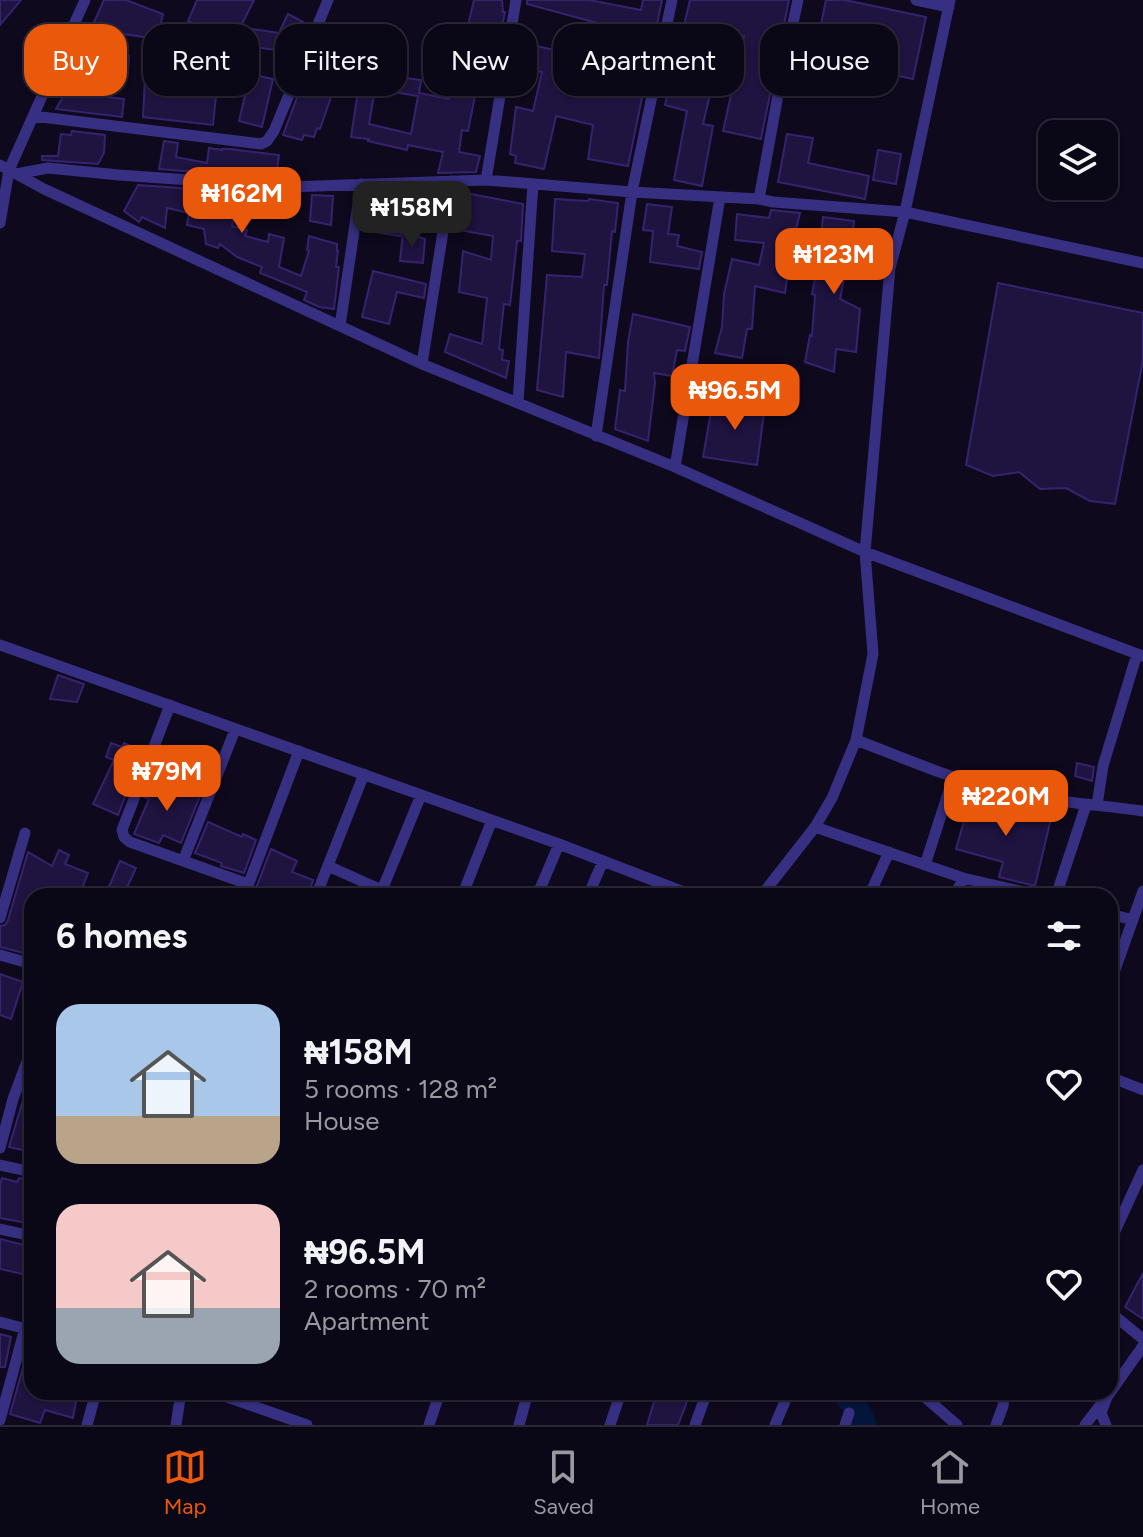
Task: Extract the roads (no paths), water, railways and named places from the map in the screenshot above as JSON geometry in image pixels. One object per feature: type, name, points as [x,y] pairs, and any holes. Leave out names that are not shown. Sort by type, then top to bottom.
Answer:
[{"type":"street","points":[[0,223],[8,170],[85,0]]},
{"type":"street","points":[[33,116],[261,144],[274,131],[328,0]]},
{"type":"street","points":[[486,180],[516,0]]},
{"type":"street","points":[[596,436],[632,192],[672,0]]},
{"type":"street","points":[[759,199],[798,0]]},
{"type":"street","points":[[767,888],[815,827],[832,798],[856,740],[873,654],[865,552],[890,268],[950,3],[916,0]]},
{"type":"street","points":[[8,170],[48,168],[289,187],[486,180],[759,199],[905,212],[1143,263]]},
{"type":"street","points":[[8,170],[422,364],[675,467],[865,552],[1140,655],[1091,805],[1059,888]]},
{"type":"street","points":[[422,364],[451,181]]},
{"type":"street","points":[[340,326],[361,184]]},
{"type":"street","points":[[518,402],[533,184]]},
{"type":"street","points":[[675,467],[720,197]]},
{"type":"street","points":[[0,645],[559,844],[673,888]]},
{"type":"street","points":[[170,705],[122,830],[124,837],[242,888]]},
{"type":"street","points":[[183,861],[235,730]]},
{"type":"street","points":[[856,740],[953,778],[993,789],[1143,811]]},
{"type":"street","points":[[247,888],[299,751]]},
{"type":"street","points":[[319,888],[364,774]]},
{"type":"street","points":[[925,865],[953,778]]},
{"type":"street","points":[[383,888],[421,795]]},
{"type":"street","points":[[465,888],[492,820]]},
{"type":"street","points":[[815,827],[963,878],[1007,888]]},
{"type":"street","points":[[0,918],[25,833]]},
{"type":"street","points":[[540,888],[559,844]]},
{"type":"street","points":[[873,888],[889,852]]},
{"type":"street","points":[[591,888],[603,861]]},
{"type":"street","points":[[328,866],[378,888]]},
{"type":"street","points":[[959,888],[963,878]]},
{"type":"street","points":[[1118,962],[1142,898]]},
{"type":"street","points":[[1118,916],[1133,920]]},
{"type":"street","points":[[0,955],[24,962]]},
{"type":"street","points":[[0,1148],[24,1069]]},
{"type":"street","points":[[1118,1080],[1143,1090]]},
{"type":"street","points":[[0,1165],[24,1170]]},
{"type":"street","points":[[1118,1225],[1143,1170]]},
{"type":"street","points":[[0,1229],[24,1234]]},
{"type":"street","points":[[1118,1319],[1143,1339]]},
{"type":"street","points":[[0,1322],[24,1328]]},
{"type":"street","points":[[0,1420],[24,1342]]},
{"type":"street","points":[[1118,1381],[1143,1346]]},
{"type":"street","points":[[87,1425],[94,1400]]},
{"type":"street","points":[[176,1425],[180,1400]]},
{"type":"street","points":[[234,1400],[307,1425]]},
{"type":"street","points":[[429,1425],[437,1400]]},
{"type":"street","points":[[519,1425],[526,1400]]},
{"type":"street","points":[[610,1425],[618,1400]]},
{"type":"street","points":[[695,1425],[704,1400]]},
{"type":"street","points":[[775,1425],[785,1400]]},
{"type":"street","points":[[928,1400],[957,1425]]},
{"type":"street","points":[[996,1425],[1004,1400]]},
{"type":"street","points":[[1085,1425],[1105,1400]]},
{"type":"street","points":[[1106,1400],[1101,1413],[1106,1425]]},
{"type":"waterway","points":[[850,1400],[865,1425]]}]
